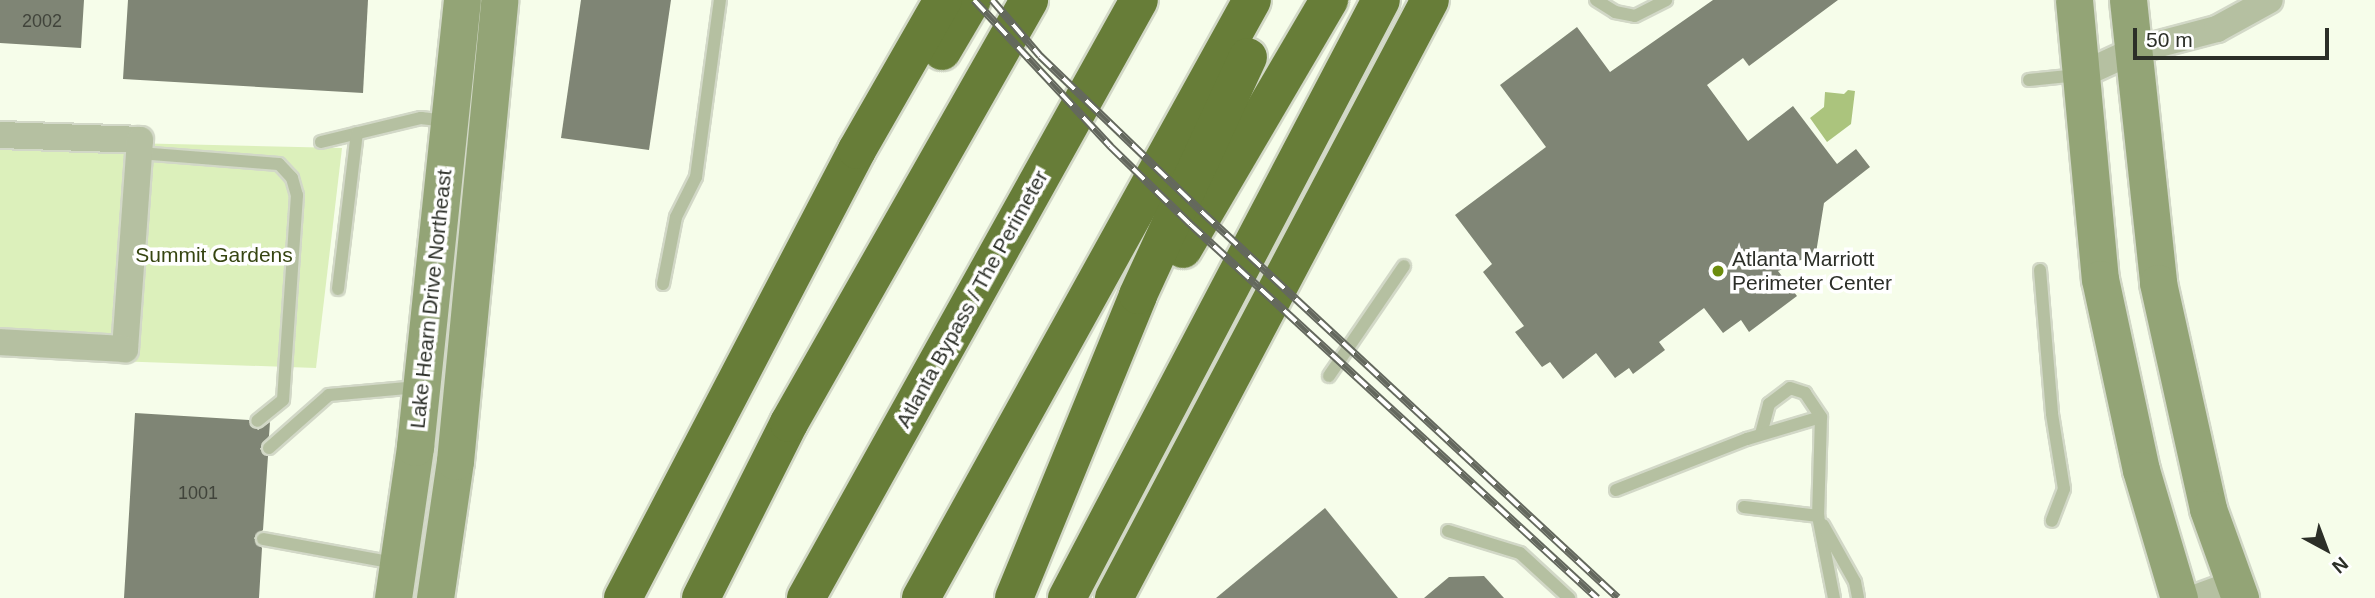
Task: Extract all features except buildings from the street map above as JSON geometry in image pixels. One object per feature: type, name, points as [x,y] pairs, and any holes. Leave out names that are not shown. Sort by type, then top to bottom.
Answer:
[{"type":"highway","points":[[623,598],[857,150],[943,0]]},
{"type":"highway","points":[[692,463],[972,0]]},
{"type":"highway","points":[[701,598],[789,424],[1029,0]]},
{"type":"highway","name":"Atlanta Bypass / The Perimeter","points":[[806,598],[1139,0]]},
{"type":"highway","points":[[921,598],[1252,0]]},
{"type":"highway","points":[[1014,598],[1094,402],[1270,0]]},
{"type":"highway","points":[[1094,402],[1329,0]]},
{"type":"highway","points":[[1067,598],[1381,0]]},
{"type":"highway","points":[[1114,598],[1430,0]]},
{"type":"main road","name":"Lake Hearn Drive Northeast","points":[[396,581],[421,387],[462,0]]},
{"type":"main road","name":"Lake Hearn Drive Northeast","points":[[435,598],[454,461],[499,0]]},
{"type":"main road","points":[[2074,0],[2101,279],[2117,367],[2159,541],[2179,598]]},
{"type":"main road","points":[[2128,0],[2158,284],[2176,379],[2208,509],[2237,591]]},
{"type":"street","points":[[2081,75],[2133,51],[2217,29],[2270,0]]},
{"type":"street","points":[[0,135],[140,140],[125,349],[0,342]]},
{"type":"street","points":[[2195,598],[2237,591]]},
{"type":"lane","points":[[663,284],[676,217],[696,177],[720,0]]},
{"type":"lane","points":[[1596,0],[1615,12],[1636,16],[1666,0]]},
{"type":"lane","points":[[2029,80],[2081,75]]},
{"type":"lane","points":[[321,142],[421,118],[449,121]]},
{"type":"lane","points":[[338,289],[357,133]]},
{"type":"lane","points":[[139,153],[279,164],[292,178],[297,195],[283,400],[257,421]]},
{"type":"lane","points":[[1329,376],[1404,266]]},
{"type":"lane","points":[[2040,270],[2051,402],[2064,489],[2052,521]]},
{"type":"lane","points":[[268,448],[328,395],[421,387]]},
{"type":"lane","points":[[1761,435],[1769,404],[1790,388],[1805,393],[1821,417],[1818,516],[1834,598]]},
{"type":"lane","points":[[1616,490],[1761,435],[1821,417]]},
{"type":"lane","points":[[1744,507],[1818,516]]},
{"type":"lane","points":[[1818,516],[1855,582],[1858,598]]},
{"type":"lane","points":[[1448,531],[1520,553],[1569,598]]},
{"type":"lane","points":[[263,539],[373,555],[396,581]]},
{"type":"green space","name":"Summit Gardens","points":[[0,140],[342,148],[316,368],[0,357]]},
{"type":"shaded area","points":[[1848,90],[1855,91],[1851,124],[1827,142],[1810,118],[1824,107],[1825,92],[1844,94]]},
{"type":"railway","points":[[974,0],[1110,146],[1190,224],[1597,598]]},
{"type":"railway","points":[[992,0],[1040,56],[1202,212],[1618,598]]},
{"type":"place","name":"Atlanta Marriott Perimeter Center","points":[[1718,271]]}]
